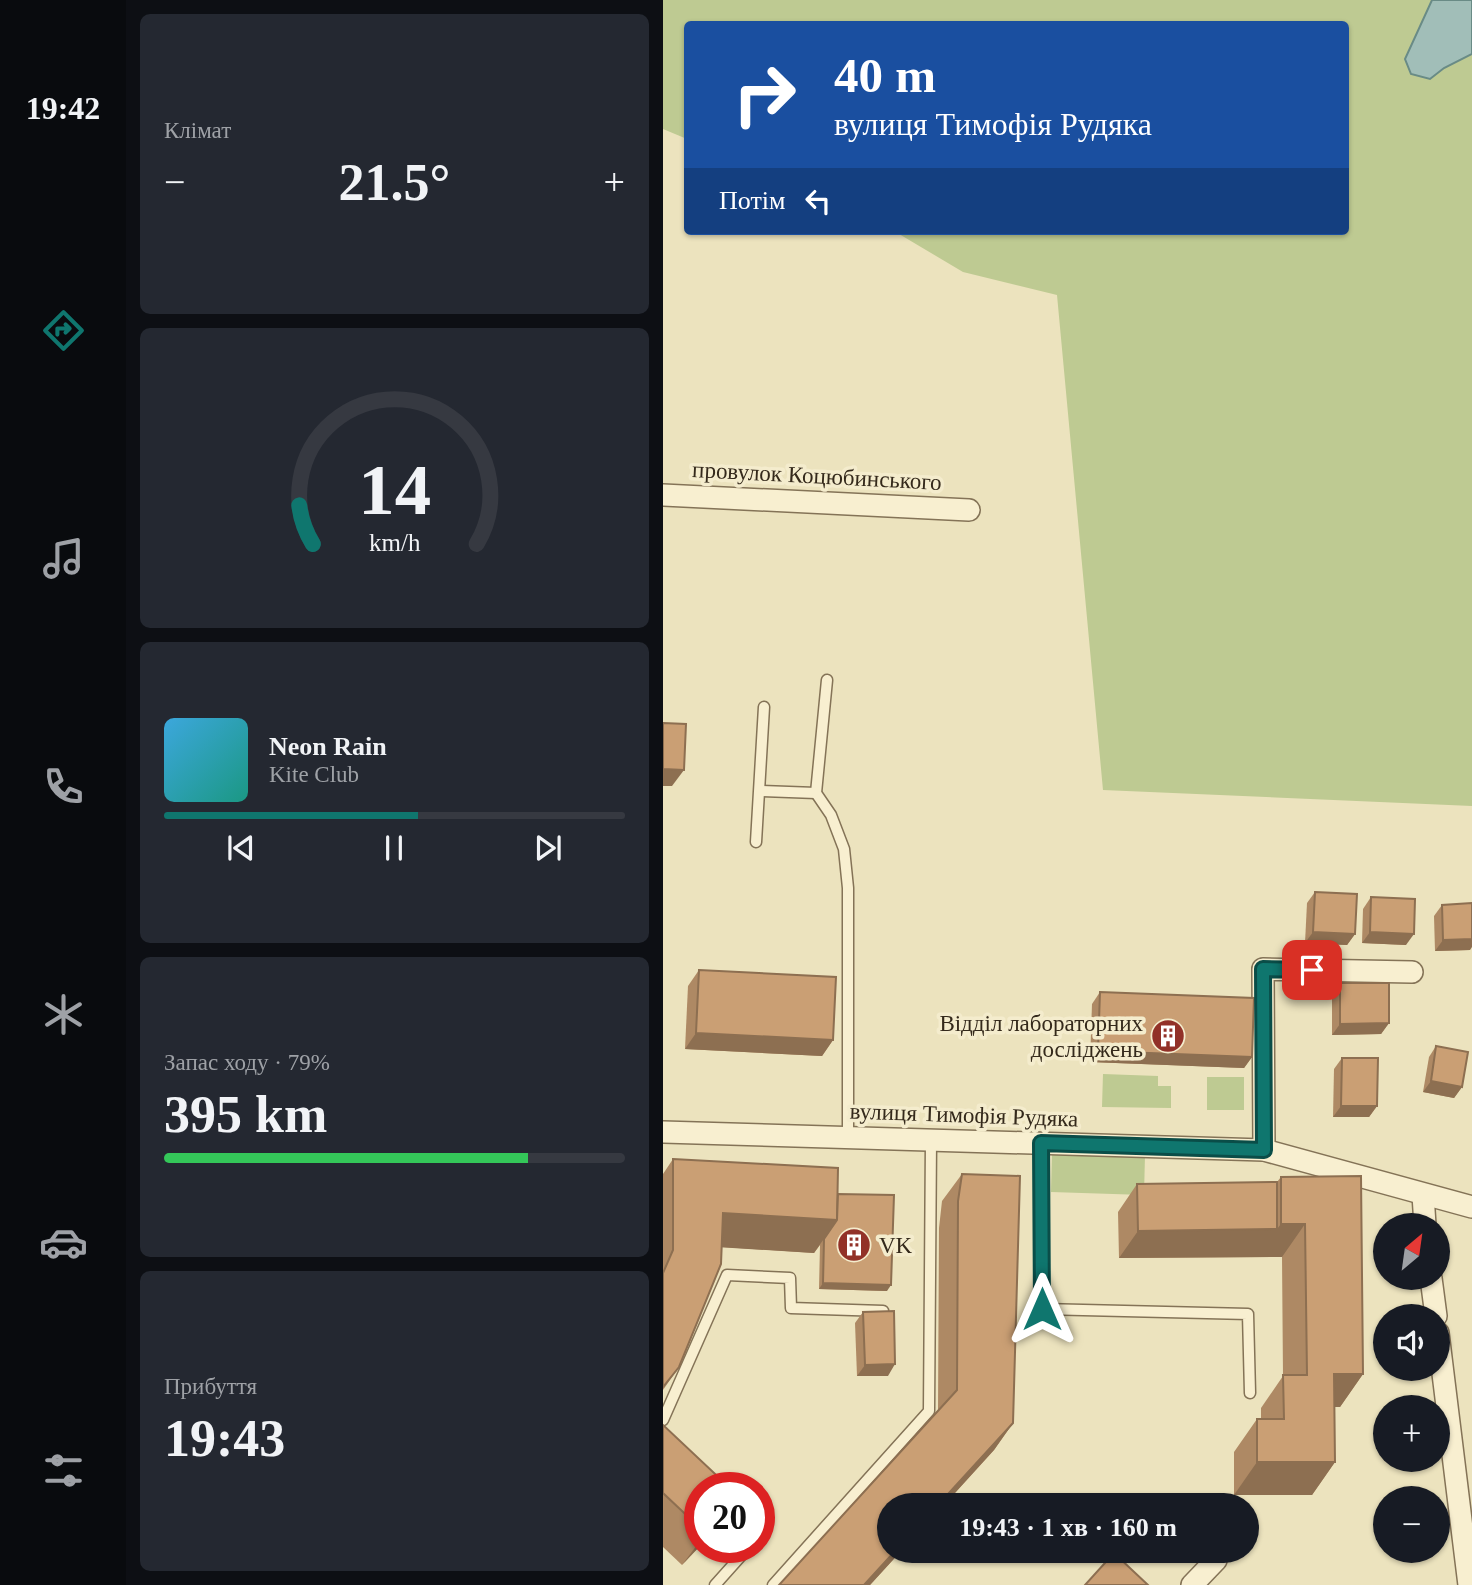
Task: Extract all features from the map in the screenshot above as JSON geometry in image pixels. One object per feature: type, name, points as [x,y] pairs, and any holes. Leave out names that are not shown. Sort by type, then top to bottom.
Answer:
[{"type":"street","name":"провулок Коцюбинського","points":[[663,495],[969,510]]},
{"type":"street","points":[[1264,1150],[1263,969],[1412,972]]},
{"type":"street","name":"вулиця Тимофія Рудяка","points":[[663,1132],[1264,1150],[1472,1207]]},
{"type":"street","points":[[1423,1195],[1424,1213]]},
{"type":"street","points":[[1444,1381],[1469,1585]]},
{"type":"street","points":[[1192,1585],[1213,1563]]},
{"type":"lane","points":[[827,680],[816,793],[831,815],[844,849],[849,888],[848,1138]]},
{"type":"lane","points":[[756,842],[764,707]]},
{"type":"lane","points":[[760,791],[816,793]]},
{"type":"lane","points":[[773,1585],[929,1411],[931,1140]]},
{"type":"lane","points":[[1041,1143],[1042,1309],[1248,1314],[1250,1393]]},
{"type":"lane","points":[[663,1420],[727,1275],[790,1278],[791,1308],[883,1311]]},
{"type":"lane","points":[[715,1585],[735,1563]]},
{"type":"green space","points":[[663,0],[1472,0],[1472,806],[1103,790],[1057,295],[963,272],[901,235],[1349,235],[1349,21],[684,21],[684,138],[663,129]]},
{"type":"green space","points":[[1103,1074],[1158,1076],[1158,1086],[1171,1086],[1171,1108],[1102,1107]]},
{"type":"green space","points":[[1207,1077],[1244,1077],[1244,1110],[1207,1110]]},
{"type":"green space","points":[[1052,1153],[1145,1155],[1144,1195],[1051,1192]]},
{"type":"water","points":[[1432,0],[1472,0],[1472,54],[1444,68],[1430,79],[1411,74],[1405,59]]},
{"type":"building","points":[[663,723],[686,724],[684,770],[663,769]]},
{"type":"building","points":[[1315,892],[1357,894],[1355,934],[1313,932]]},
{"type":"building","points":[[1371,897],[1415,899],[1414,934],[1370,932]]},
{"type":"building","points":[[1472,903],[1472,939],[1443,940],[1442,905]]},
{"type":"building","points":[[699,970],[836,977],[833,1040],[696,1033]]},
{"type":"building","points":[[1340,983],[1389,983],[1389,1023],[1340,1024]]},
{"type":"building","name":"Відділ лабораторних досліджень","points":[[1100,992],[1254,998],[1252,1057],[1098,1051]]},
{"type":"building","points":[[1436,1046],[1468,1052],[1462,1087],[1431,1081]]},
{"type":"building","points":[[1342,1058],[1378,1058],[1377,1106],[1341,1106]]},
{"type":"building","points":[[673,1159],[838,1168],[837,1220],[723,1213],[721,1264],[679,1367],[663,1387],[663,1273],[673,1250]]},
{"type":"building","points":[[962,1174],[1020,1176],[1013,1423],[949,1493],[877,1493],[877,1563],[884,1563],[864,1585],[779,1585],[957,1390],[958,1201]]},
{"type":"building","points":[[1361,1176],[1363,1374],[1334,1374],[1335,1462],[1257,1462],[1257,1419],[1284,1419],[1283,1375],[1307,1375],[1305,1224],[1281,1224],[1281,1177]]},
{"type":"building","points":[[1277,1182],[1277,1229],[1138,1231],[1137,1184]]},
{"type":"building","name":"VK","points":[[838,1194],[894,1195],[891,1285],[823,1283],[824,1239],[837,1220]]},
{"type":"building","points":[[894,1311],[895,1364],[865,1365],[863,1312]]},
{"type":"building","points":[[663,1425],[713,1472],[684,1472],[684,1513],[663,1493]]},
{"type":"building","points":[[1105,1563],[1125,1563],[1148,1585],[1085,1585]]},
{"type":"place","name":"Відділ лабораторних досліджень","points":[[1168,1036]]},
{"type":"place","name":"VK","points":[[854,1245]]},
{"type":"route","points":[[1042,1309],[1041,1143],[1264,1150],[1263,969],[1312,970]]}]
